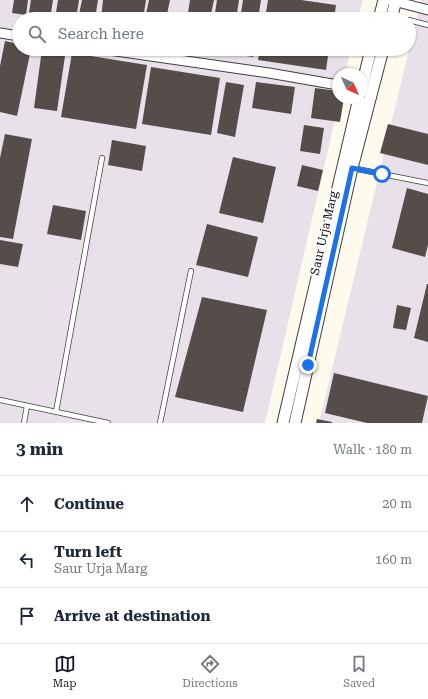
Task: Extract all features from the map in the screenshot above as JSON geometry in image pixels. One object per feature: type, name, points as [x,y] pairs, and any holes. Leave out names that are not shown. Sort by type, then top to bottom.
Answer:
[{"type":"street","points":[[381,12],[384,0]]},
{"type":"street","points":[[392,12],[393,1],[428,10]]},
{"type":"street","points":[[0,33],[12,35]]},
{"type":"street","points":[[151,56],[270,73],[332,84]]},
{"type":"street","points":[[366,68],[369,56]]},
{"type":"street","name":"Saur Urja Marg","points":[[295,423],[352,168],[381,56]]},
{"type":"street","name":"Saur Urja Marg","points":[[283,423],[358,104]]},
{"type":"lane","points":[[416,22],[428,26]]},
{"type":"lane","points":[[56,412],[102,158]]},
{"type":"lane","points":[[352,168],[428,184]]},
{"type":"lane","points":[[160,423],[191,271]]},
{"type":"lane","points":[[0,400],[56,412],[84,421],[108,423]]},
{"type":"lane","points":[[24,423],[27,406]]},
{"type":"shaded area","points":[[0,0],[363,0],[360,12],[12,12],[12,56],[349,56],[346,68],[332,68],[332,104],[339,104],[265,423],[0,423]]},
{"type":"shaded area","points":[[421,0],[428,0],[428,423],[319,423],[407,56],[416,56],[416,21]]},
{"type":"building","points":[[14,0],[28,0],[26,12],[12,12]]},
{"type":"building","points":[[31,0],[53,0],[51,12],[29,12]]},
{"type":"building","points":[[58,0],[79,0],[77,12],[56,12]]},
{"type":"building","points":[[82,0],[98,0],[96,12],[79,12]]},
{"type":"building","points":[[103,0],[146,0],[144,12],[102,12]]},
{"type":"building","points":[[149,0],[170,0],[167,12],[146,12]]},
{"type":"building","points":[[190,0],[214,0],[211,12],[188,12]]},
{"type":"building","points":[[217,0],[239,0],[237,12],[215,12]]},
{"type":"building","points":[[243,0],[261,0],[259,12],[241,12]]},
{"type":"building","points":[[268,0],[301,0],[336,5],[335,12],[266,12]]},
{"type":"building","points":[[5,41],[12,42],[12,56],[30,56],[17,116],[0,112],[0,66]]},
{"type":"building","points":[[41,56],[65,56],[57,111],[34,108]]},
{"type":"building","points":[[71,56],[91,56],[147,65],[136,129],[61,117]]},
{"type":"building","points":[[259,56],[328,56],[326,70],[258,60]]},
{"type":"building","points":[[151,67],[220,78],[211,135],[142,124]]},
{"type":"building","points":[[226,82],[244,85],[235,137],[217,133]]},
{"type":"building","points":[[256,82],[295,87],[291,114],[252,108]]},
{"type":"building","points":[[315,88],[332,90],[332,104],[343,104],[340,122],[311,118]]},
{"type":"building","points":[[388,124],[428,134],[428,165],[380,153]]},
{"type":"building","points":[[304,125],[324,128],[320,154],[300,151]]},
{"type":"building","points":[[5,134],[32,139],[13,239],[0,237],[0,158]]},
{"type":"building","points":[[112,140],[146,146],[142,171],[108,165]]},
{"type":"building","points":[[233,157],[276,167],[263,223],[219,213]]},
{"type":"building","points":[[302,165],[323,170],[318,191],[297,186]]},
{"type":"building","points":[[407,188],[428,194],[428,245],[425,257],[392,248]]},
{"type":"building","points":[[53,205],[86,211],[81,240],[47,234]]},
{"type":"building","points":[[207,224],[258,237],[248,277],[196,265]]},
{"type":"building","points":[[0,240],[23,244],[18,267],[0,264]]},
{"type":"building","points":[[428,284],[428,342],[414,338]]},
{"type":"building","points":[[202,297],[267,310],[243,412],[175,397]]},
{"type":"building","points":[[397,305],[411,308],[406,330],[393,328]]},
{"type":"building","points":[[334,373],[428,396],[422,423],[367,423],[325,413]]},
{"type":"building","points":[[317,419],[332,422],[332,423],[316,423]]},
{"type":"route","points":[[308,365],[352,168],[382,174]]}]
